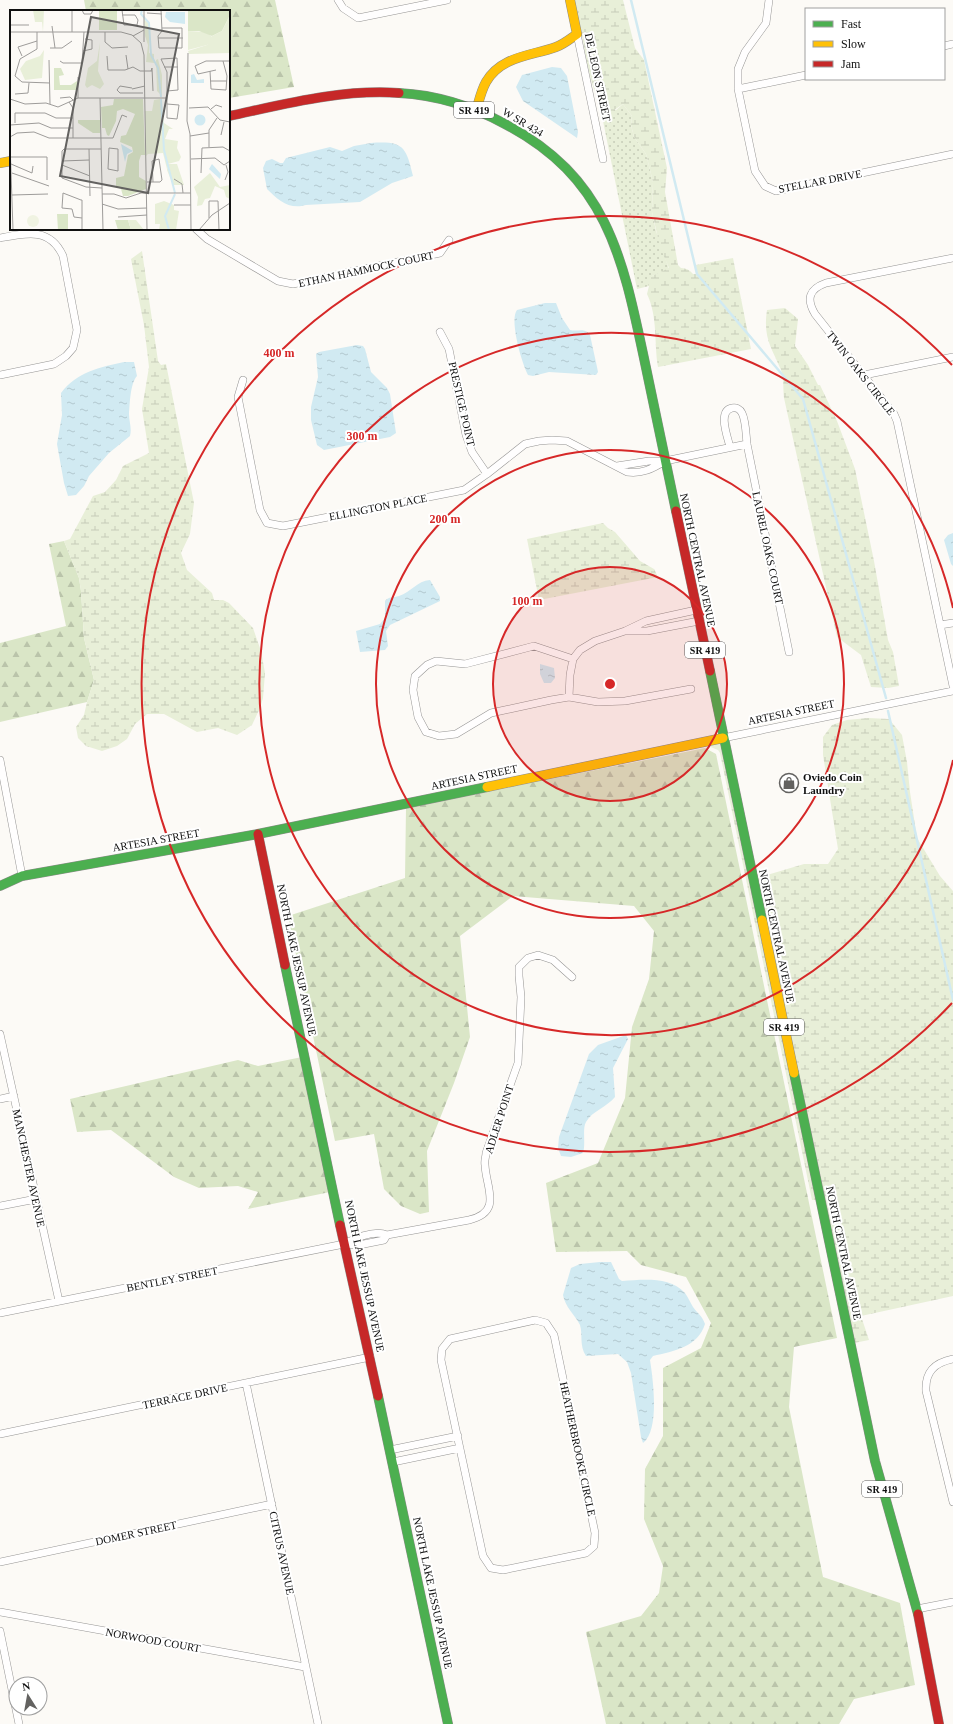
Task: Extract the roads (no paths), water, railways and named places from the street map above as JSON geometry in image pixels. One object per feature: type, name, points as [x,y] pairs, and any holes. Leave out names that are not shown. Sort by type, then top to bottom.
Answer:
[{"type":"main road","name":"DE LEON STREET","points":[[570,0],[577,34]]},
{"type":"main road","points":[[476,111],[485,84],[492,73],[501,66],[513,58],[560,47],[577,34]]},
{"type":"main road","name":"W SR 434","points":[[230,116],[330,96],[385,92],[432,97],[476,111],[514,129],[532,140],[551,155],[579,183],[600,214],[611,235],[620,255],[630,291]]},
{"type":"main road","points":[[0,163],[10,161]]},
{"type":"main road","name":"NORTH CENTRAL AVENUE","points":[[630,291],[875,1461],[917,1609],[939,1724]]},
{"type":"main road","name":"ARTESIA STREET","points":[[0,886],[22,876],[258,834],[723,738]]},
{"type":"main road","name":"NORTH LAKE JESSUP AVENUE","points":[[258,834],[344,1244],[393,1462],[448,1724]]},
{"type":"street","points":[[338,0],[343,8],[358,18],[447,0]]},
{"type":"street","name":"STELLAR DRIVE","points":[[769,0],[766,23],[745,52],[738,69],[738,89],[754,171],[765,186],[776,191],[953,154]]},
{"type":"street","name":"DE LEON STREET","points":[[577,34],[603,160]]},
{"type":"street","points":[[738,89],[805,75]]},
{"type":"street","name":"ETHAN HAMMOCK COURT","points":[[197,230],[207,239],[278,281],[292,284],[440,253],[449,240]]},
{"type":"street","points":[[0,238],[26,233],[37,234],[48,238],[57,246],[63,256],[77,330],[73,348],[60,361],[45,367],[0,375]]},
{"type":"street","name":"TWIN OAKS CIRCLE","points":[[953,258],[826,283],[818,286],[810,295],[810,302],[815,314],[864,375],[898,421],[953,686]]},
{"type":"street","name":"PRESTIGE POINT","points":[[440,332],[449,349],[466,435],[472,452],[487,474]]},
{"type":"street","points":[[864,375],[953,357]]},
{"type":"street","name":"ELLINGTON PLACE","points":[[243,380],[238,397],[260,510],[267,523],[283,526],[464,490],[525,444],[552,440],[567,441],[616,466],[649,461],[665,461]]},
{"type":"street","name":"LAUREL OAKS COURT","points":[[730,447],[724,419],[725,412],[729,408],[735,408],[740,409],[743,414],[747,444],[789,652]]},
{"type":"street","points":[[665,461],[747,444]]},
{"type":"street","points":[[569,698],[572,659],[580,650],[596,641],[625,631],[646,621],[696,610]]},
{"type":"street","points":[[625,631],[647,631],[699,621]]},
{"type":"street","points":[[940,625],[953,623]]},
{"type":"street","points":[[572,659],[534,646],[465,664],[436,661],[426,665],[415,676],[413,690],[418,717],[426,732],[439,736],[456,734],[491,713],[551,700],[569,698],[598,702],[625,701],[692,689]]},
{"type":"street","name":"ARTESIA STREET","points":[[723,738],[953,691]]},
{"type":"street","points":[[0,760],[22,876]]},
{"type":"street","name":"ADLER POINT","points":[[344,1244],[359,1245],[384,1240],[387,1235],[469,1220],[477,1218],[485,1213],[490,1205],[490,1194],[485,1165],[486,1153],[518,1063],[521,997],[518,976],[519,966],[528,958],[543,956],[553,960],[572,977]]},
{"type":"street","name":"MANCHESTER AVENUE","points":[[0,1034],[59,1301]]},
{"type":"street","points":[[0,1099],[14,1096]]},
{"type":"street","points":[[0,1206],[36,1198]]},
{"type":"street","name":"BENTLEY STREET","points":[[0,1313],[344,1244]]},
{"type":"street","name":"HEATHERBROOKE CIRCLE","points":[[535,1320],[546,1323],[554,1335],[595,1533],[594,1546],[586,1553],[503,1570],[491,1568],[483,1556],[458,1436],[441,1360],[442,1349],[450,1339],[535,1320]]},
{"type":"street","name":"TERRACE DRIVE","points":[[0,1434],[370,1357]]},
{"type":"street","points":[[953,1359],[935,1366],[929,1373],[926,1382],[928,1399],[953,1502]]},
{"type":"street","name":"CITRUS AVENUE","points":[[246,1383],[318,1724]]},
{"type":"street","points":[[390,1450],[458,1436]]},
{"type":"street","points":[[427,1443],[430,1454]]},
{"type":"street","points":[[393,1462],[460,1448]]},
{"type":"street","name":"DOMER STREET","points":[[0,1562],[272,1504]]},
{"type":"street","points":[[917,1609],[953,1602]]},
{"type":"street","name":"NORWOOD COURT","points":[[0,1612],[305,1667]]},
{"type":"street","points":[[0,1631],[19,1724]]},
{"type":"water","points":[[552,67],[561,68],[567,76],[578,132],[577,138],[523,101],[516,87],[522,75]]},
{"type":"water","points":[[371,143],[390,143],[401,148],[408,158],[413,176],[392,183],[360,202],[294,206],[284,203],[267,189],[263,168],[266,161],[272,159],[283,163],[286,158],[330,147],[342,151],[354,146]]},
{"type":"water","points":[[545,303],[556,303],[562,318],[570,330],[584,330],[590,335],[598,372],[596,375],[549,372],[533,376],[528,375],[517,342],[514,323],[515,315],[517,310]]},
{"type":"water","points":[[357,345],[363,346],[371,372],[387,388],[390,394],[396,433],[390,437],[324,450],[317,445],[311,420],[311,407],[318,377],[316,354],[319,352]]},
{"type":"water","points":[[124,362],[134,362],[137,376],[133,384],[131,394],[129,414],[131,427],[130,436],[109,453],[89,476],[84,486],[76,495],[68,496],[64,483],[57,444],[62,415],[61,393],[74,380],[82,375],[98,368]]},
{"type":"water","points":[[953,533],[953,566],[951,564],[944,540],[948,535]]},
{"type":"water","points":[[430,580],[440,597],[440,601],[390,625],[386,631],[388,646],[385,650],[360,652],[356,631],[380,624],[385,618],[385,601],[403,594],[421,582]]},
{"type":"water","points":[[540,664],[554,668],[555,678],[551,683],[544,683],[540,674]]},
{"type":"water","points":[[626,1035],[628,1039],[613,1068],[615,1097],[592,1115],[586,1122],[584,1129],[583,1153],[571,1157],[561,1156],[558,1148],[559,1137],[589,1054],[598,1045]]},
{"type":"water","points":[[611,1262],[619,1279],[622,1281],[664,1281],[679,1288],[685,1293],[705,1324],[702,1332],[691,1343],[677,1350],[653,1356],[650,1360],[654,1391],[653,1416],[652,1427],[643,1443],[631,1373],[627,1362],[618,1354],[586,1356],[582,1344],[580,1325],[568,1307],[563,1295],[571,1268],[580,1264]]},
{"type":"waterway","points":[[631,0],[697,274],[803,399],[886,698]]},
{"type":"waterway","points":[[888,711],[953,1000]]},
{"type":"place","name":"Oviedo Coin Laundry","points":[[789,783]]}]
